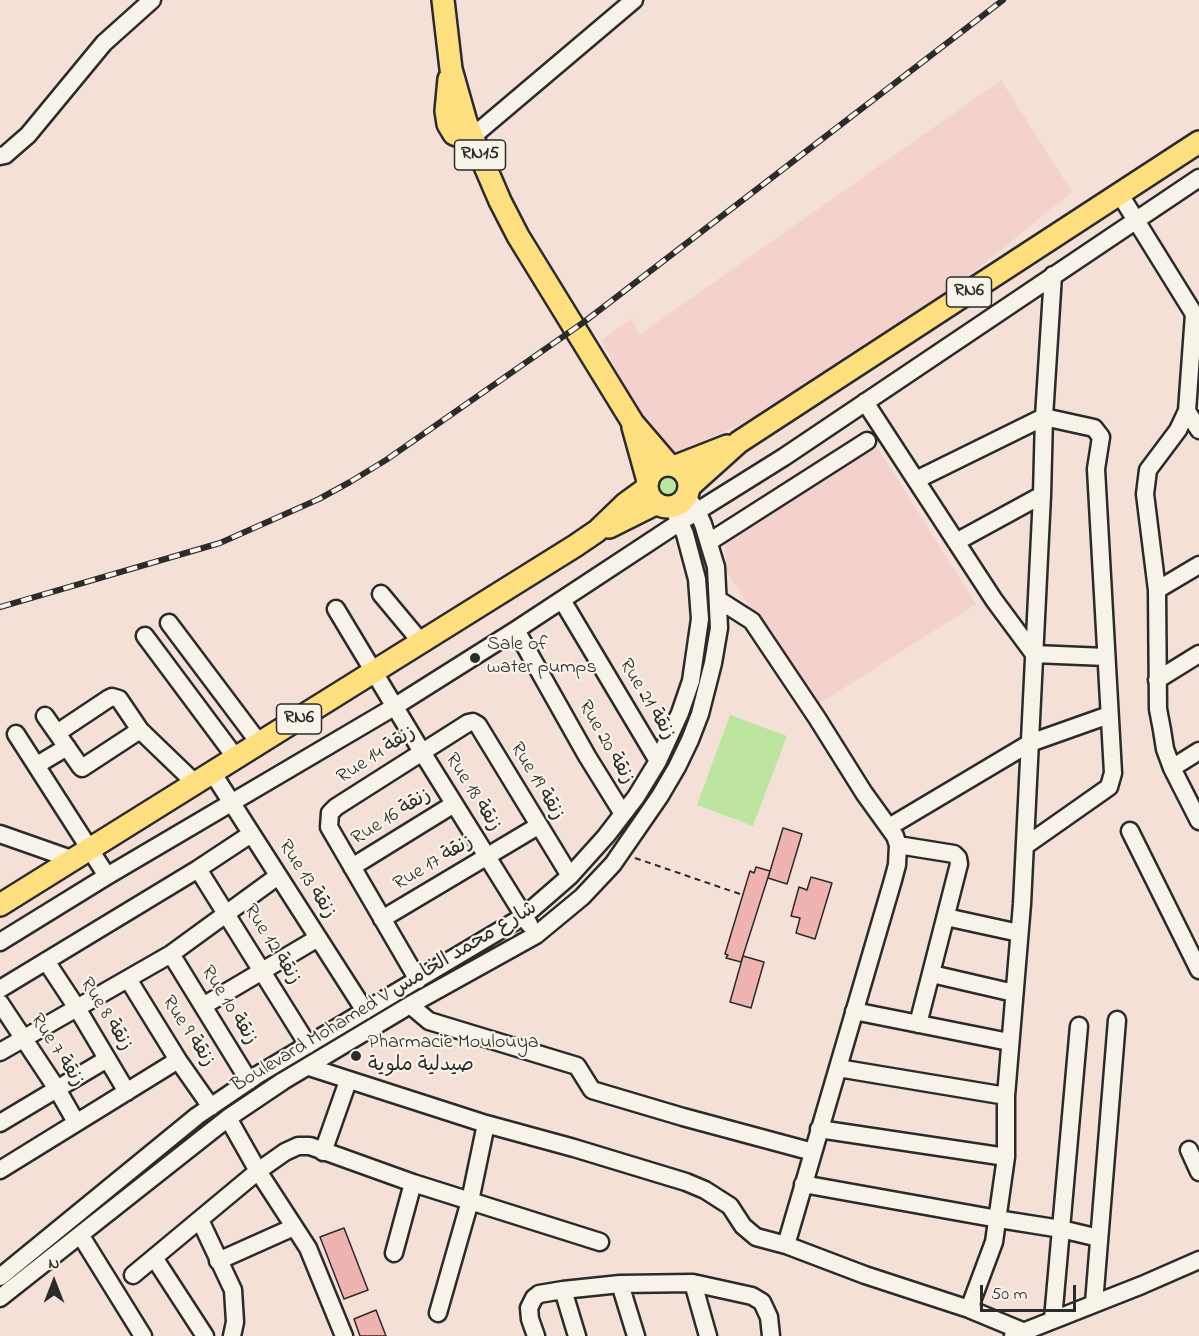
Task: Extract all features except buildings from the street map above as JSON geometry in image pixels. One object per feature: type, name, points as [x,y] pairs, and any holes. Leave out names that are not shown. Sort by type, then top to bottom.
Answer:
[{"type":"main road","name":"RN15","points":[[443,0],[451,69],[472,137],[500,201],[518,236],[633,423],[672,499]]},
{"type":"main road","name":"RN6","points":[[0,905],[597,531],[625,504],[672,499],[739,442],[1199,142]]},
{"type":"main road","name":"RN15","points":[[633,423],[672,466]]},
{"type":"main road","name":"RN6","points":[[672,499],[654,471],[739,442]]},
{"type":"main road","points":[[672,466],[686,474],[672,499]]},
{"type":"street","points":[[0,156],[5,155],[22,141],[104,43],[152,0]]},
{"type":"street","points":[[472,137],[634,0]]},
{"type":"street","points":[[0,942],[107,876],[394,707],[516,630],[562,600],[672,499],[784,457],[1199,178]]},
{"type":"street","points":[[1119,193],[1196,314],[1187,411],[1178,430],[1152,462],[1146,479],[1145,494],[1157,590],[1157,680],[1161,730],[1172,768],[1199,821]]},
{"type":"street","points":[[969,1309],[994,1242],[1006,1157],[1006,1096],[1025,846],[1044,417],[1053,275]]},
{"type":"street","points":[[865,402],[994,600],[1034,654]]},
{"type":"street","points":[[1187,411],[1199,430]]},
{"type":"street","points":[[916,480],[1044,417],[1094,428],[1101,437],[1096,469],[1113,773],[1108,787],[1025,846]]},
{"type":"street","points":[[712,540],[867,441]]},
{"type":"street","points":[[956,542],[1042,495]]},
{"type":"street","name":"Boulevard Mohamed V شارع محمد الخامس","points":[[0,1298],[228,1118],[283,1081],[410,1005],[536,935],[582,897],[623,850],[660,796],[690,740],[713,663],[718,628],[718,600],[713,556],[672,499]]},
{"type":"street","name":"Boulevard Mohamed V شارع محمد الخامس","points":[[0,1277],[197,1116],[249,1081],[524,916],[570,876],[606,836],[658,760],[680,713],[691,681],[700,619],[697,579],[692,554],[672,499]]},
{"type":"street","points":[[1157,590],[1199,565]]},
{"type":"street","points":[[381,594],[421,642]]},
{"type":"street","name":"Rue 21 زنقة","points":[[562,600],[658,760]]},
{"type":"street","points":[[718,600],[752,621],[895,836],[898,845],[897,865],[786,1245]]},
{"type":"street","name":"Rue 18 زنقة","points":[[336,609],[394,707],[536,935]]},
{"type":"street","points":[[169,623],[260,744]]},
{"type":"street","name":"Rue 20 زنقة","points":[[516,630],[586,756],[623,814]]},
{"type":"street","points":[[145,636],[236,758]]},
{"type":"street","points":[[1034,654],[1106,657]]},
{"type":"street","points":[[1157,680],[1199,654]]},
{"type":"street","name":"Rue 13 زنقة","points":[[62,740],[112,697],[119,699],[140,730],[203,778],[231,803],[365,1011]]},
{"type":"street","points":[[889,827],[1030,743],[1109,715]]},
{"type":"street","points":[[45,716],[80,766],[86,767],[140,730]]},
{"type":"street","name":"Rue 19 زنقة","points":[[460,728],[473,722],[478,725],[570,876]]},
{"type":"street","name":"Rue 14 زنقة","points":[[352,867],[329,827],[330,813],[460,728]]},
{"type":"street","points":[[16,734],[37,765],[82,854],[107,876]]},
{"type":"street","points":[[37,765],[62,740]]},
{"type":"street","points":[[1172,768],[1199,751]]},
{"type":"street","name":"Rue 16 زنقة","points":[[352,867],[454,804]]},
{"type":"street","name":"Rue 17 زنقة","points":[[382,919],[538,826]]},
{"type":"street","points":[[1130,831],[1199,970]]},
{"type":"street","points":[[0,834],[82,854]]},
{"type":"street","points":[[0,989],[198,869],[251,834]]},
{"type":"street","points":[[898,845],[954,854],[958,858],[958,873],[918,1024]]},
{"type":"street","points":[[352,867],[418,980]]},
{"type":"street","name":"Rue 12 زنقة","points":[[198,869],[308,1045]]},
{"type":"street","points":[[0,1052],[171,954],[278,876]]},
{"type":"street","points":[[946,917],[1019,933]]},
{"type":"street","points":[[203,1006],[318,938]]},
{"type":"street","name":"Rue 10 زنقة","points":[[171,954],[249,1081]]},
{"type":"street","name":"Rue 8 زنقة","points":[[46,961],[127,1092]]},
{"type":"street","points":[[932,974],[1014,993]]},
{"type":"street","name":"Rue 9 زنقة","points":[[128,979],[178,1060],[211,1107]]},
{"type":"street","name":"Rue 7 زنقة","points":[[0,1003],[76,1122]]},
{"type":"street","points":[[410,1005],[429,1021],[577,1066],[592,1090],[813,1152]]},
{"type":"street","points":[[854,1011],[1009,1042]]},
{"type":"street","points":[[1094,1303],[1117,1020]]},
{"type":"street","points":[[1053,1319],[1079,1026]]},
{"type":"street","points":[[0,1123],[107,1059]]},
{"type":"street","points":[[0,1170],[178,1060]]},
{"type":"street","points":[[309,1067],[486,1124],[686,1182],[705,1190],[730,1206],[743,1226],[756,1237],[786,1245],[865,1275],[969,1309],[1017,1334],[1199,1260]]},
{"type":"street","points":[[838,1068],[1006,1096]]},
{"type":"street","points":[[323,1152],[348,1081]]},
{"type":"street","points":[[228,1118],[258,1172],[308,1248],[344,1336]]},
{"type":"street","points":[[438,1313],[470,1201],[486,1124]]},
{"type":"street","points":[[819,1129],[1006,1157]]},
{"type":"street","points":[[133,1275],[258,1172],[285,1152],[298,1146],[310,1146],[413,1183],[600,1242]]},
{"type":"street","points":[[1189,1150],[1199,1172]]},
{"type":"street","points":[[394,1252],[413,1183]]},
{"type":"street","points":[[803,1184],[1061,1229],[1099,1238]]},
{"type":"street","points":[[200,1220],[233,1290],[235,1322],[232,1336]]},
{"type":"street","points":[[218,1261],[294,1227]]},
{"type":"street","points":[[81,1236],[143,1336]]},
{"type":"street","points":[[155,1259],[205,1336]]},
{"type":"street","points":[[693,1283],[708,1336]]},
{"type":"street","points":[[536,1336],[529,1313],[531,1302],[539,1294],[620,1284],[693,1283],[753,1296],[762,1302],[769,1317],[771,1336]]},
{"type":"street","points":[[620,1284],[636,1336]]},
{"type":"street","points":[[563,1290],[577,1336]]},
{"type":"path","points":[[623,850],[639,861],[740,894]]},
{"type":"shaded area","points":[[1001,80],[1072,192],[969,276],[745,422],[674,454],[646,430],[602,340],[632,318],[639,335]]},
{"type":"shaded area","points":[[875,444],[976,604],[814,707],[727,572],[724,540]]},
{"type":"green space","points":[[669,471],[680,475],[684,486],[680,497],[669,501],[658,497],[654,486],[658,475]]},
{"type":"green space","points":[[730,715],[787,736],[753,826],[697,805]]},
{"type":"railway","points":[[0,607],[220,543],[319,499],[350,482],[386,460],[584,322],[1003,0]]},
{"type":"place","name":"Sale of water pumps","points":[[475,658]]},
{"type":"place","name":"Pharmacie Moulouya صيدلية ملوية","points":[[356,1056]]}]
